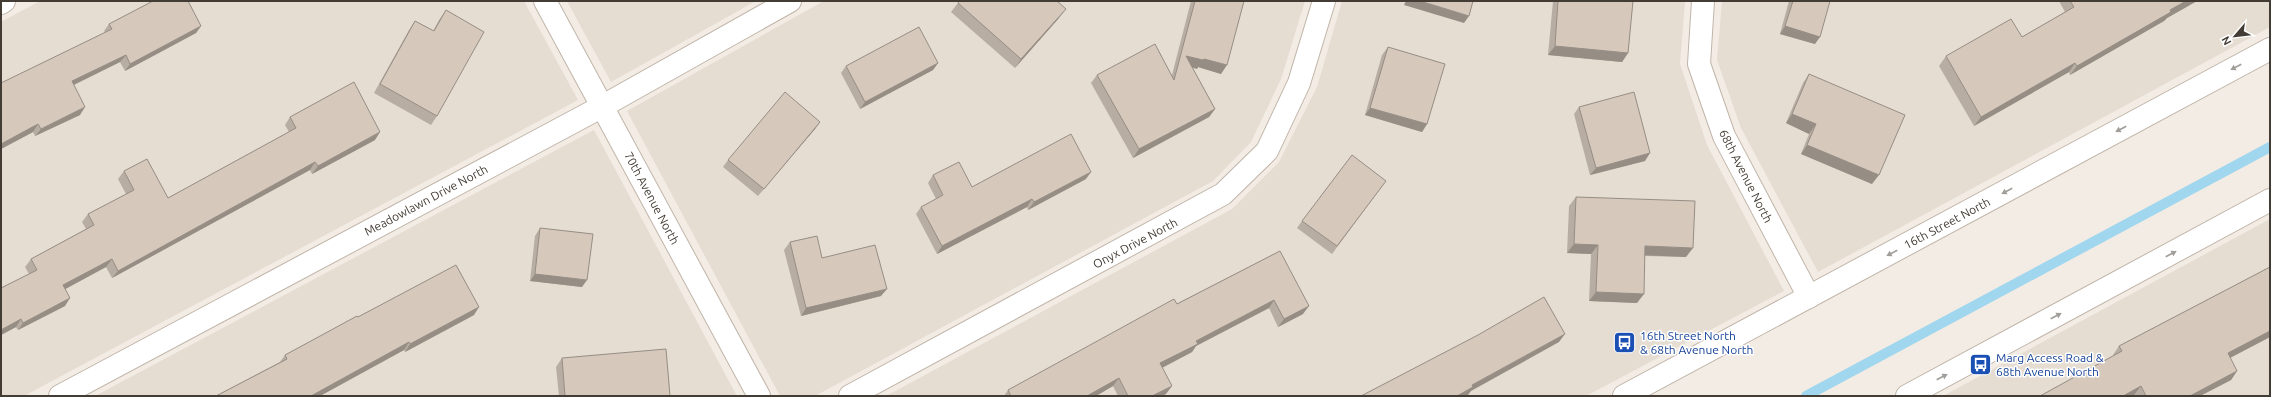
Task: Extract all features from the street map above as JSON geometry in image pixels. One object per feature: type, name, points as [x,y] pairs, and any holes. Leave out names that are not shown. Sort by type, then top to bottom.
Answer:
[{"type":"street","name":"70th Avenue North","points":[[545,1],[759,396]]},
{"type":"street","name":"Meadowlawn Drive North","points":[[60,396],[603,106],[790,1]]},
{"type":"street","name":"Onyx Drive North","points":[[850,396],[1223,194],[1266,151],[1299,83],[1324,1]]},
{"type":"street","name":"68th Avenue North","points":[[1703,1],[1699,64],[1724,136],[1810,297]]},
{"type":"street","name":"16th Street North","points":[[1624,396],[2270,49]]},
{"type":"street","points":[[1907,396],[2270,200]]},
{"type":"shaded area","points":[[40,1],[524,1],[578,100],[24,396],[1,396],[1,22]]},
{"type":"shaded area","points":[[567,1],[756,1],[611,82]]},
{"type":"shaded area","points":[[824,1],[1305,1],[1281,79],[1251,142],[1213,181],[815,396],[780,396],[627,111]]},
{"type":"shaded area","points":[[1342,1],[1685,1],[1680,64],[1707,145],[1784,291],[1586,396],[886,396],[1232,209],[1279,162],[1317,87]]},
{"type":"shaded area","points":[[1722,1],[2270,1],[2270,27],[1818,272],[1741,128],[1717,60]]},
{"type":"shaded area","points":[[594,130],[737,396],[95,396]]},
{"type":"shaded area","points":[[2270,219],[2270,396],[1943,396]]},
{"type":"building","points":[[153,1],[188,1],[201,26],[130,64],[126,55],[72,81],[85,107],[41,129],[38,124],[1,144],[1,83],[112,29],[109,24]]},
{"type":"building","points":[[959,1],[1057,1],[1066,9],[1021,59],[958,3]]},
{"type":"building","points":[[1195,1],[1244,1],[1227,65],[1186,56],[1215,109],[1139,149],[1097,75],[1155,44],[1174,80]]},
{"type":"building","points":[[1420,1],[1473,1],[1469,16]]},
{"type":"building","points":[[1558,1],[1633,1],[1628,53],[1555,46]]},
{"type":"building","points":[[1793,1],[1830,1],[1820,37],[1785,26]]},
{"type":"building","points":[[2070,1],[2186,1],[2170,10],[2171,12],[2077,66],[2075,63],[1981,117],[1946,56],[2011,19],[2022,37],[2074,7]]},
{"type":"building","points":[[446,10],[484,32],[437,116],[380,84],[415,21],[434,31]]},
{"type":"building","points":[[919,27],[938,63],[865,102],[846,66]]},
{"type":"building","points":[[1388,47],[1445,64],[1427,124],[1370,108]]},
{"type":"building","points":[[1809,74],[1905,115],[1879,175],[1807,145],[1816,124],[1792,114]]},
{"type":"building","points":[[354,82],[380,132],[318,166],[315,162],[118,271],[112,259],[63,285],[70,298],[23,323],[21,319],[1,330],[1,288],[37,270],[31,259],[94,225],[88,214],[134,190],[124,171],[147,159],[168,198],[296,128],[290,117]]},
{"type":"building","points":[[785,92],[820,122],[764,189],[728,160]]},
{"type":"building","points":[[1634,92],[1650,153],[1596,168],[1579,107]]},
{"type":"building","points":[[1071,134],[1091,172],[1034,202],[1032,199],[942,246],[921,207],[943,195],[933,175],[959,162],[972,187]]},
{"type":"building","points":[[1352,155],[1386,181],[1337,246],[1302,221]]},
{"type":"building","points":[[1576,197],[1695,201],[1693,248],[1645,246],[1644,294],[1596,292],[1598,245],[1574,244]]},
{"type":"building","points":[[540,228],[593,234],[587,280],[535,274]]},
{"type":"building","points":[[817,236],[822,258],[875,245],[887,289],[806,308],[790,242]]},
{"type":"building","points":[[1280,251],[1309,306],[1284,319],[1274,300],[1196,341],[1198,344],[1160,363],[1172,386],[1152,396],[1128,396],[1119,378],[1087,396],[1011,396],[1008,390],[1174,299],[1177,304]]},
{"type":"building","points":[[456,265],[479,307],[410,344],[409,342],[311,396],[216,396],[287,359],[285,355]]},
{"type":"building","points":[[2270,267],[2270,331],[2228,353],[2237,371],[2190,396],[2146,396],[2141,386],[2123,396],[2040,396],[2122,351],[2119,346]]},
{"type":"building","points":[[1544,297],[1565,334],[1472,385],[1473,387],[1457,396],[1361,396],[1478,335]]},
{"type":"building","points":[[666,349],[670,396],[565,396],[562,358]]},
{"type":"waterway","points":[[1806,396],[2270,147]]},
{"type":"place","name":"16th Street North & 68th Avenue North","points":[[1624,342]]},
{"type":"place","name":"Marg Access Road & 68th Avenue North","points":[[1981,364]]}]
